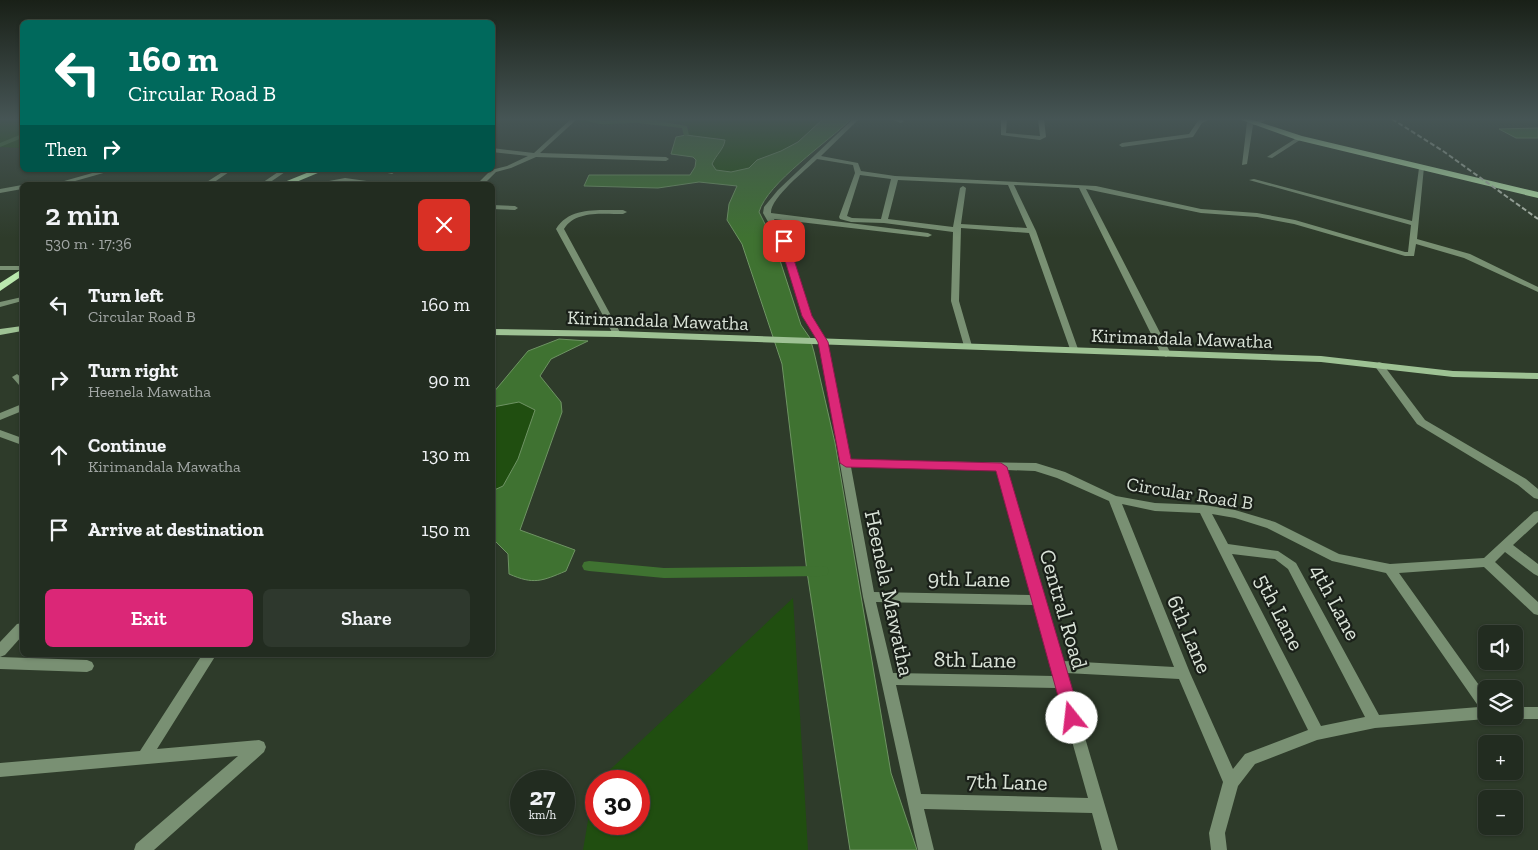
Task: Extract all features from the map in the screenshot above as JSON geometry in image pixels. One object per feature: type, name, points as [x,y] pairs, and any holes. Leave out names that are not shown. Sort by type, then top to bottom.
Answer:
[{"type":"main road","points":[[1384,159],[1538,196]]},
{"type":"main road","points":[[289,182],[317,172]]},
{"type":"main road","points":[[0,288],[20,272]]},
{"type":"main road","points":[[0,332],[20,329]]},
{"type":"main road","name":"Kirimandala Mawatha","points":[[495,332],[617,334],[1321,359],[1453,374],[1538,376]]},
{"type":"street","points":[[495,171],[527,159]]},
{"type":"street","points":[[655,159],[666,159]]},
{"type":"street","points":[[813,159],[780,191],[768,207],[767,213],[784,241],[807,316],[823,342]]},
{"type":"street","points":[[826,159],[856,164],[858,172],[843,217],[851,220],[958,228],[1032,230]]},
{"type":"street","points":[[1244,164],[1245,159]]},
{"type":"street","points":[[858,172],[895,178],[1081,186],[1201,211],[1257,215],[1295,222],[1405,254],[1411,254],[1422,168]]},
{"type":"street","points":[[65,182],[103,172]]},
{"type":"street","points":[[210,182],[226,172]]},
{"type":"street","points":[[267,182],[282,172]]},
{"type":"street","points":[[482,182],[493,172]]},
{"type":"street","points":[[884,221],[895,178]]},
{"type":"street","points":[[331,182],[334,180],[357,182]]},
{"type":"street","points":[[1252,180],[1414,224]]},
{"type":"street","points":[[1010,183],[1032,230],[1074,349]]},
{"type":"street","points":[[1081,186],[1166,354]]},
{"type":"street","points":[[0,190],[20,187]]},
{"type":"street","points":[[963,188],[958,228],[955,302],[968,346]]},
{"type":"street","points":[[495,207],[515,208]]},
{"type":"street","points":[[617,334],[560,228],[568,220],[586,212],[623,212]]},
{"type":"street","points":[[770,216],[928,235]]},
{"type":"street","points":[[1412,240],[1467,256],[1538,290]]},
{"type":"street","points":[[0,268],[20,270]]},
{"type":"street","points":[[0,305],[20,300]]},
{"type":"street","name":"Heenela Mawatha","points":[[823,342],[869,597],[926,850]]},
{"type":"street","points":[[1379,365],[1421,422],[1522,482],[1538,495]]},
{"type":"street","points":[[0,417],[20,408]]},
{"type":"street","points":[[0,433],[20,441]]},
{"type":"street","name":"Circular Road B","points":[[846,463],[1036,467],[1062,475],[1094,492],[1114,499],[1155,507],[1204,509],[1235,514],[1271,525],[1336,558],[1390,569],[1487,562]]},
{"type":"street","name":"Central Road","points":[[1001,467],[1110,850]]},
{"type":"street","name":"6th Lane","points":[[1114,499],[1184,674],[1231,782]]},
{"type":"street","name":"5th Lane","points":[[1204,509],[1317,733]]},
{"type":"street","points":[[1538,515],[1487,562],[1538,610]]},
{"type":"street","points":[[1506,546],[1538,571]]},
{"type":"street","name":"4th Lane","points":[[1224,548],[1278,555],[1292,566],[1375,722]]},
{"type":"street","points":[[1390,569],[1478,695]]},
{"type":"street","name":"9th Lane","points":[[869,597],[1038,600]]},
{"type":"street","points":[[0,651],[20,630]]},
{"type":"street","points":[[144,757],[208,657]]},
{"type":"street","points":[[0,663],[87,666]]},
{"type":"street","points":[[1058,667],[1184,674]]},
{"type":"street","name":"8th Lane","points":[[887,679],[1062,682]]},
{"type":"street","points":[[1523,713],[1538,713]]},
{"type":"street","points":[[1219,850],[1217,833],[1231,782],[1250,759],[1317,733],[1375,722],[1478,715]]},
{"type":"street","points":[[0,770],[259,747],[142,850]]},
{"type":"street","name":"7th Lane","points":[[915,801],[1098,806]]},
{"type":"shaded area","points":[[695,159],[715,159],[712,164],[716,170],[731,172],[749,168],[757,160],[804,159],[774,188],[764,201],[759,212],[774,242],[801,325],[810,338],[814,352],[835,443],[891,773],[917,850],[850,850],[807,572],[782,364],[742,244],[727,220],[729,204],[737,186],[699,182],[658,188],[584,186],[589,175],[690,175],[695,167]]},
{"type":"shaded area","points":[[714,159],[759,159],[749,168],[731,172],[716,170],[712,163]]},
{"type":"shaded area","points":[[559,339],[588,341],[551,359],[540,376],[561,402],[562,412],[520,530],[575,550],[566,571],[532,581],[509,574],[508,554],[495,541],[495,490],[503,486],[518,459],[535,410],[519,402],[495,407],[495,391],[528,351]]},
{"type":"shaded area","points":[[519,402],[535,410],[518,459],[503,486],[495,490],[495,407]]},
{"type":"shaded area","points":[[793,598],[808,850],[583,850],[586,835],[650,835],[650,770],[610,770]]},
{"type":"waterway","points":[[589,566],[664,573],[822,571]]},
{"type":"railway","points":[[1454,159],[1538,219]]},
{"type":"route","points":[[784,241],[807,316],[823,342],[846,463],[1001,467],[1072,718]]}]
